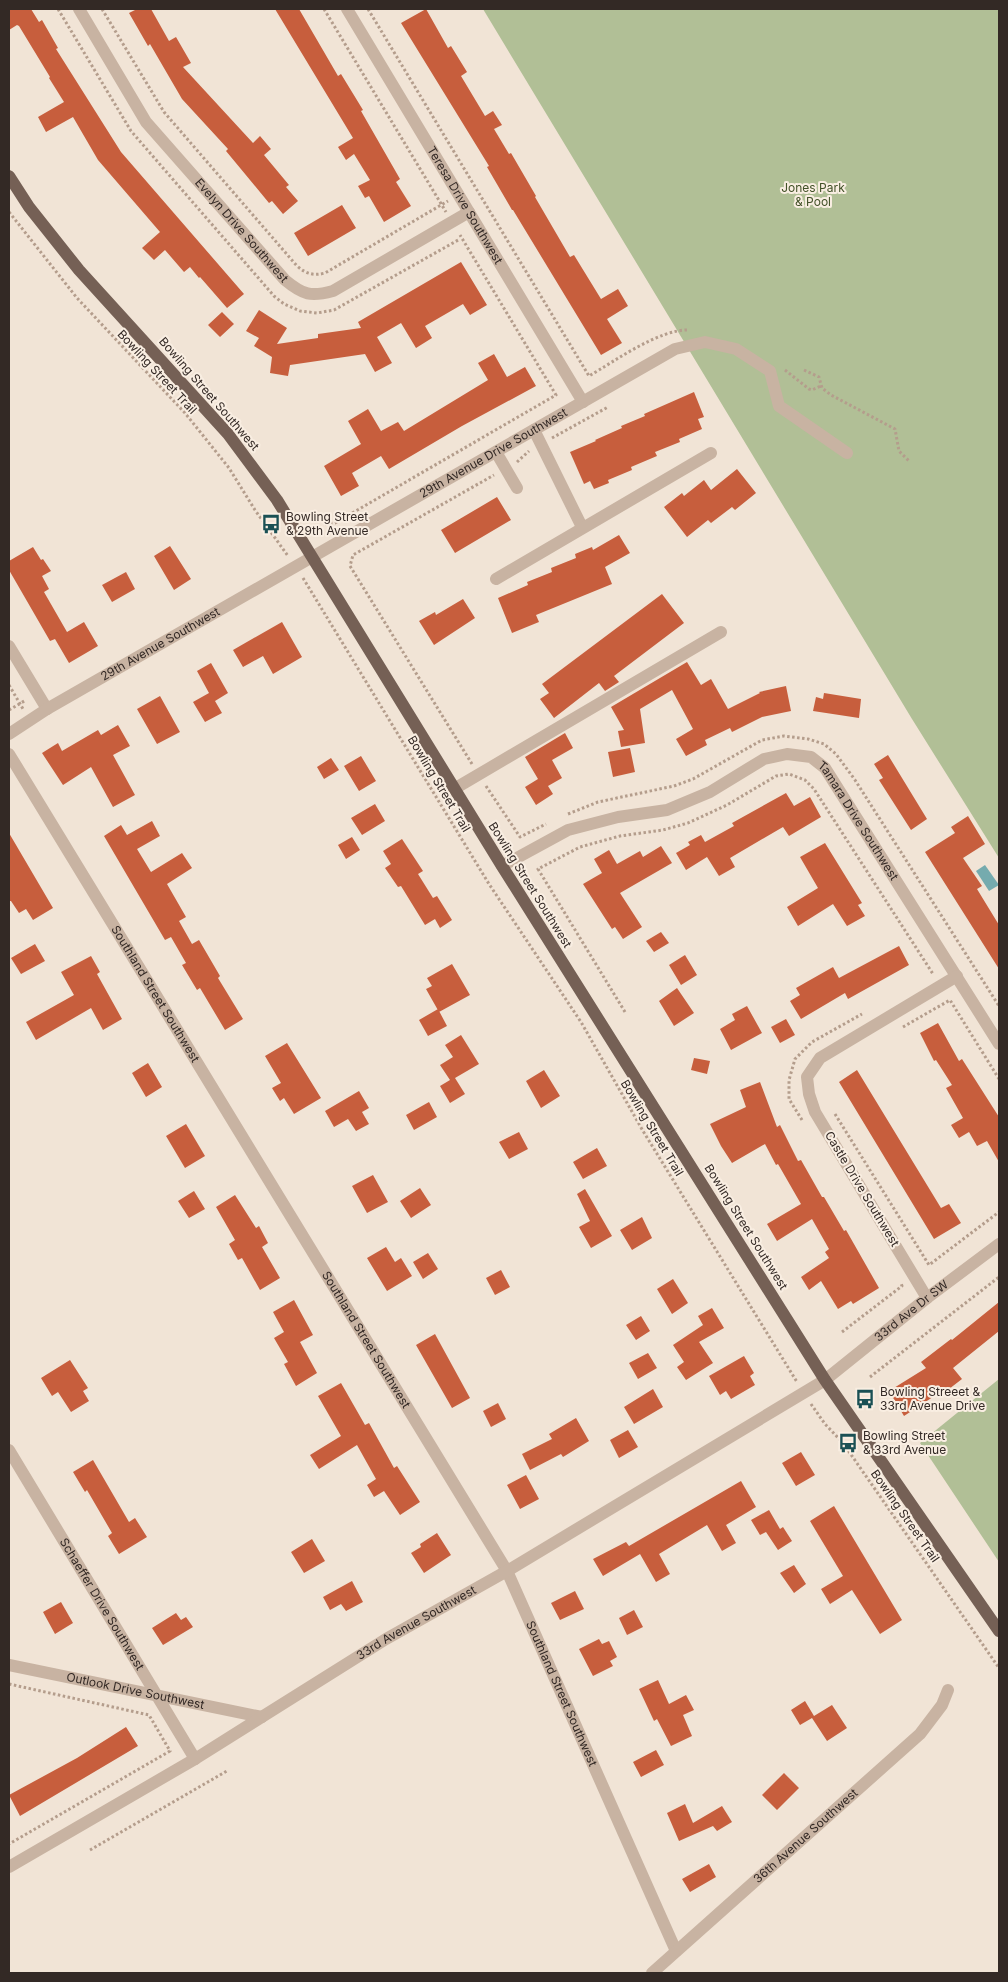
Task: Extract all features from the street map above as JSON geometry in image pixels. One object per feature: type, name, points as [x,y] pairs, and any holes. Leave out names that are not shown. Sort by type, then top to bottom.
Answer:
[{"type":"main road","name":"Bowling Street Southwest","points":[[9,176],[29,207],[78,270],[228,434],[277,500],[454,790],[826,1380],[999,1631]]},
{"type":"street","name":"Evelyn Drive Southwest","points":[[79,9],[146,122],[285,280],[307,294],[333,291],[469,212]]},
{"type":"street","name":"Teresa Drive Southwest","points":[[347,9],[583,402]]},
{"type":"street","name":"29th Avenue Drive Southwest","points":[[312,557],[675,349],[705,342],[736,349],[770,372],[780,406],[847,453]]},
{"type":"street","points":[[534,430],[582,527]]},
{"type":"street","points":[[496,452],[517,488]]},
{"type":"street","points":[[496,579],[711,453]]},
{"type":"street","name":"29th Avenue Southwest","points":[[9,734],[47,709],[312,557]]},
{"type":"street","points":[[454,790],[721,632]]},
{"type":"street","points":[[9,646],[47,709]]},
{"type":"street","name":"Southland Street Southwest","points":[[9,754],[507,1570],[676,1951]]},
{"type":"street","name":"Tamara Drive Southwest","points":[[502,866],[568,830],[618,817],[668,810],[710,792],[764,759],[787,754],[811,756],[825,768],[999,1044]]},
{"type":"street","name":"Castle Drive Southwest","points":[[928,1298],[815,1112],[809,1094],[807,1077],[820,1058],[957,976]]},
{"type":"street","name":"33rd Ave Dr SW","points":[[826,1380],[999,1244]]},
{"type":"street","name":"33rd Avenue Southwest","points":[[9,1867],[195,1759],[386,1639],[507,1570],[826,1380]]},
{"type":"street","name":"Schaeffer Drive Southwest","points":[[9,1450],[195,1759]]},
{"type":"street","name":"Outlook Drive Southwest","points":[[9,1665],[262,1717]]},
{"type":"street","name":"36th Avenue Southwest","points":[[652,1973],[920,1734],[942,1705],[948,1690]]},
{"type":"path","points":[[102,9],[162,109],[297,266],[307,273],[314,275],[325,273],[449,201]]},
{"type":"path","points":[[324,9],[446,212]]},
{"type":"path","points":[[368,9],[589,376]]},
{"type":"path","name":"Bowling Street Trail","points":[[9,212],[76,298],[185,414],[229,468],[283,551]]},
{"type":"path","points":[[325,524],[335,523],[556,395],[458,231]]},
{"type":"path","points":[[804,370],[819,377],[822,388],[831,395],[894,429],[899,451],[910,462]]},
{"type":"path","points":[[552,821],[520,838],[350,566],[353,555],[506,468],[541,444],[608,407]]},
{"type":"path","name":"Bowling Street Trail","points":[[307,585],[489,884],[581,1022],[643,1131],[804,1393],[825,1424],[843,1443],[999,1668]]},
{"type":"path","points":[[9,685],[29,721]]},
{"type":"path","points":[[9,710],[38,695]]},
{"type":"path","points":[[567,814],[598,802],[680,784],[693,779],[762,740],[784,736],[808,739],[824,744],[836,754],[855,780],[999,1006]]},
{"type":"path","points":[[625,1012],[538,869],[580,847],[620,836],[663,830],[688,823],[727,805],[776,776],[790,774],[805,780],[814,789],[934,974],[925,979]]},
{"type":"path","points":[[900,1028],[950,1000],[999,1079]]},
{"type":"path","points":[[806,1127],[789,1099],[788,1080],[795,1059],[812,1042],[864,1013]]},
{"type":"path","points":[[832,1110],[929,1265],[999,1212]]},
{"type":"path","points":[[870,1377],[999,1277]]},
{"type":"path","points":[[842,1332],[902,1286],[900,1278]]},
{"type":"path","points":[[9,1684],[149,1715],[170,1751],[9,1844]]},
{"type":"path","points":[[90,1850],[227,1771]]},
{"type":"green space","name":"Jones Park & Pool","points":[[483,9],[999,9],[999,858],[912,719]]},
{"type":"green space","points":[[999,1379],[999,1562],[920,1443]]},
{"type":"water","points":[[985,865],[999,885],[989,891],[976,871]]},
{"type":"building","points":[[9,9],[31,9],[39,22],[42,20],[58,48],[56,49],[121,152],[244,294],[227,308],[190,267],[184,272],[165,250],[154,260],[142,248],[160,232],[98,160],[73,117],[46,132],[38,117],[64,102],[19,26],[17,25],[9,30]]},
{"type":"building","points":[[137,9],[151,9],[169,41],[176,37],[191,63],[183,67],[253,143],[260,136],[271,149],[264,155],[289,185],[286,187],[298,201],[283,214],[272,201],[269,203],[226,151],[228,149],[182,99],[150,44],[148,46],[129,13]]},
{"type":"building","points":[[275,9],[299,9],[338,76],[341,74],[363,110],[361,111],[400,179],[396,182],[411,206],[384,222],[369,196],[365,198],[358,186],[370,180],[354,154],[346,160],[338,147],[353,138]]},
{"type":"building","points":[[426,9],[448,48],[451,46],[467,72],[461,76],[485,116],[493,111],[502,125],[494,129],[509,154],[511,153],[570,257],[574,255],[601,299],[618,289],[628,306],[607,319],[622,343],[601,355],[512,210],[487,167],[489,166],[401,23]]},
{"type":"building","points":[[342,205],[356,228],[308,256],[294,233]]},
{"type":"building","points":[[461,262],[487,305],[470,315],[463,304],[425,326],[432,338],[416,348],[401,323],[377,337],[392,363],[375,372],[365,354],[290,365],[288,376],[270,373],[272,357],[254,346],[259,338],[246,331],[259,310],[287,328],[277,344],[318,338],[318,334],[361,328],[358,322]]},
{"type":"building","points":[[222,312],[234,324],[220,337],[208,325]]},
{"type":"building","points":[[494,354],[507,377],[525,367],[536,386],[462,426],[389,469],[381,456],[352,473],[359,486],[341,496],[324,466],[361,444],[348,421],[368,409],[381,431],[398,422],[404,431],[488,380],[478,363]]},
{"type":"building","points":[[694,392],[704,417],[698,419],[702,429],[679,439],[680,442],[655,452],[657,456],[631,467],[632,470],[608,480],[609,483],[594,489],[590,481],[584,484],[570,452],[622,428],[621,426],[645,416],[644,414]]},
{"type":"building","points":[[737,469],[756,493],[735,510],[732,507],[711,523],[708,520],[687,537],[664,507],[682,493],[684,496],[704,480],[711,490]]},
{"type":"building","points":[[497,497],[511,520],[455,553],[441,530]]},
{"type":"building","points":[[619,535],[630,553],[605,567],[612,584],[536,615],[539,622],[512,633],[498,598],[528,585],[527,582],[552,572],[551,568],[576,558],[575,554],[592,547],[593,550]]},
{"type":"building","points":[[170,546],[191,579],[174,590],[154,556]]},
{"type":"building","points":[[33,547],[51,571],[42,576],[49,589],[44,592],[67,632],[84,622],[98,646],[69,663],[55,639],[50,641],[9,570],[9,561]]},
{"type":"building","points":[[126,572],[135,589],[112,602],[102,585]]},
{"type":"building","points":[[662,594],[684,623],[614,676],[619,682],[605,691],[599,683],[554,718],[540,699],[549,693],[542,684]]},
{"type":"building","points":[[463,599],[475,618],[434,645],[419,621],[435,612],[436,615]]},
{"type":"building","points":[[282,622],[302,657],[273,674],[263,656],[243,667],[233,650]]},
{"type":"building","points":[[687,662],[701,685],[711,679],[728,709],[759,692],[786,686],[791,711],[762,717],[732,732],[730,728],[705,740],[707,745],[686,756],[676,739],[693,729],[672,690],[640,709],[645,743],[621,747],[618,731],[624,730],[611,707]]},
{"type":"building","points":[[211,663],[228,693],[215,701],[222,713],[205,722],[193,702],[209,693],[197,671]]},
{"type":"building","points":[[824,693],[861,699],[859,718],[813,711],[816,697],[823,699]]},
{"type":"building","points":[[160,696],[180,732],[157,744],[137,709]]},
{"type":"building","points":[[118,725],[130,746],[113,755],[135,795],[113,807],[91,767],[63,785],[42,753],[58,743],[62,751],[98,730],[101,735]]},
{"type":"building","points":[[565,733],[573,748],[552,760],[562,778],[548,786],[553,794],[536,805],[525,787],[538,779],[525,757]]},
{"type":"building","points":[[630,748],[635,772],[613,777],[608,752]]},
{"type":"building","points":[[888,755],[927,819],[911,830],[879,780],[883,778],[874,764]]},
{"type":"building","points":[[361,756],[376,781],[359,791],[344,766]]},
{"type":"building","points":[[331,758],[339,770],[324,779],[317,767]]},
{"type":"building","points":[[786,793],[794,806],[810,797],[821,817],[789,836],[783,827],[730,858],[735,867],[719,876],[707,857],[686,870],[676,853],[690,845],[688,842],[701,835],[705,842],[734,826],[732,823]]},
{"type":"building","points":[[375,804],[385,821],[362,835],[351,818]]},
{"type":"building","points":[[968,816],[985,844],[963,858],[982,886],[977,889],[999,925],[999,969],[925,852],[955,833],[951,827]]},
{"type":"building","points":[[152,821],[160,836],[137,849],[151,872],[182,853],[192,868],[167,884],[186,917],[179,921],[192,944],[199,940],[220,976],[218,978],[243,1019],[225,1030],[200,988],[197,990],[182,965],[186,963],[171,937],[165,940],[104,836],[121,825],[127,835]]},
{"type":"building","points":[[9,833],[53,908],[33,920],[26,909],[19,913],[11,901],[9,901]]},
{"type":"building","points":[[352,837],[360,850],[346,859],[338,845]]},
{"type":"building","points":[[402,839],[423,871],[418,874],[433,898],[437,896],[452,920],[440,928],[435,919],[425,925],[401,886],[398,887],[385,868],[391,864],[383,851]]},
{"type":"building","points":[[825,843],[862,903],[858,905],[865,916],[847,926],[833,904],[798,926],[787,907],[818,888],[800,857]]},
{"type":"building","points":[[661,846],[672,863],[620,893],[642,927],[623,939],[615,927],[612,929],[583,884],[602,873],[594,859],[609,850],[617,864],[640,851],[643,857]]},
{"type":"building","points":[[661,932],[669,943],[654,952],[646,941]]},
{"type":"building","points":[[35,944],[45,961],[21,974],[11,958]]},
{"type":"building","points":[[899,946],[909,965],[848,999],[845,993],[801,1019],[790,1001],[800,995],[796,988],[833,967],[839,978]]},
{"type":"building","points":[[685,955],[697,975],[681,985],[669,965]]},
{"type":"building","points":[[91,956],[100,972],[97,974],[122,1019],[103,1030],[91,1008],[36,1040],[26,1022],[74,995],[61,972]]},
{"type":"building","points":[[452,964],[470,995],[439,1012],[426,989],[432,986],[427,978]]},
{"type":"building","points":[[677,988],[694,1013],[674,1026],[659,1001]]},
{"type":"building","points":[[747,1006],[762,1033],[731,1050],[720,1029],[735,1020],[732,1014]]},
{"type":"building","points":[[438,1009],[447,1026],[428,1036],[419,1020]]},
{"type":"building","points":[[786,1019],[795,1035],[780,1043],[771,1027]]},
{"type":"building","points":[[938,1023],[959,1061],[962,1059],[999,1117],[999,1162],[987,1141],[977,1146],[969,1132],[959,1138],[951,1125],[963,1118],[946,1088],[952,1085],[936,1060],[934,1061],[920,1033]]},
{"type":"building","points":[[461,1035],[479,1064],[455,1078],[465,1094],[450,1103],[440,1086],[450,1080],[440,1065],[453,1057],[445,1045]]},
{"type":"building","points":[[287,1043],[321,1098],[294,1114],[284,1098],[280,1101],[272,1088],[281,1083],[265,1056]]},
{"type":"building","points":[[694,1058],[710,1061],[707,1074],[691,1070]]},
{"type":"building","points":[[148,1063],[162,1087],[146,1097],[132,1073]]},
{"type":"building","points":[[544,1070],[560,1096],[541,1108],[526,1081]]},
{"type":"building","points":[[857,1070],[941,1208],[949,1204],[961,1223],[934,1239],[839,1082]]},
{"type":"building","points":[[760,1082],[777,1127],[780,1125],[798,1161],[801,1160],[822,1197],[824,1197],[844,1231],[846,1230],[879,1288],[853,1304],[851,1301],[838,1309],[821,1281],[809,1290],[801,1277],[829,1258],[825,1252],[829,1249],[812,1219],[777,1241],[767,1224],[801,1204],[765,1144],[732,1163],[710,1124],[746,1107],[740,1090]]},
{"type":"building","points":[[359,1091],[369,1108],[362,1112],[369,1124],[356,1131],[348,1119],[334,1127],[325,1111]]},
{"type":"building","points":[[429,1102],[437,1117],[414,1130],[406,1115]]},
{"type":"building","points":[[186,1124],[205,1156],[185,1168],[166,1136]]},
{"type":"building","points":[[519,1132],[528,1149],[509,1159],[499,1142]]},
{"type":"building","points":[[597,1148],[607,1166],[583,1179],[573,1162]]},
{"type":"building","points":[[373,1175],[388,1202],[367,1213],[352,1186]]},
{"type":"building","points":[[420,1188],[431,1205],[411,1218],[400,1201]]},
{"type":"building","points":[[585,1189],[612,1236],[591,1248],[579,1227],[590,1221],[577,1194]]},
{"type":"building","points":[[194,1191],[205,1209],[189,1218],[178,1201]]},
{"type":"building","points":[[235,1195],[256,1228],[259,1226],[268,1243],[262,1247],[280,1278],[260,1290],[242,1258],[238,1260],[229,1244],[235,1240],[216,1207]]},
{"type":"building","points":[[642,1217],[652,1238],[632,1250],[620,1230]]},
{"type":"building","points":[[386,1247],[395,1262],[401,1258],[412,1276],[387,1291],[367,1258]]},
{"type":"building","points":[[428,1253],[438,1269],[423,1279],[413,1262]]},
{"type":"building","points":[[501,1270],[510,1287],[495,1295],[486,1278]]},
{"type":"building","points":[[673,1279],[688,1303],[672,1314],[657,1289]]},
{"type":"building","points":[[294,1300],[313,1335],[300,1342],[317,1373],[296,1386],[284,1364],[288,1362],[274,1338],[284,1332],[273,1312]]},
{"type":"building","points":[[999,1302],[999,1331],[953,1368],[962,1379],[904,1416],[889,1391],[926,1368],[921,1362]]},
{"type":"building","points":[[712,1308],[724,1328],[699,1342],[713,1363],[686,1380],[677,1367],[684,1362],[673,1345],[703,1325],[698,1316]]},
{"type":"building","points":[[641,1316],[650,1331],[636,1340],[626,1325]]},
{"type":"building","points":[[435,1334],[470,1398],[452,1408],[416,1345]]},
{"type":"building","points":[[648,1353],[657,1368],[638,1379],[629,1363]]},
{"type":"building","points":[[744,1356],[754,1373],[750,1376],[755,1385],[731,1399],[726,1391],[720,1395],[709,1376]]},
{"type":"building","points":[[70,1360],[88,1388],[83,1391],[89,1401],[71,1412],[58,1392],[52,1396],[41,1378]]},
{"type":"building","points":[[341,1383],[365,1425],[369,1423],[394,1468],[397,1466],[420,1502],[400,1515],[384,1491],[374,1497],[367,1485],[376,1479],[357,1445],[319,1469],[310,1455],[341,1436],[318,1396]]},
{"type":"building","points":[[653,1389],[663,1407],[634,1424],[624,1407]]},
{"type":"building","points":[[498,1403],[506,1419],[491,1427],[483,1411]]},
{"type":"building","points":[[576,1418],[589,1441],[563,1457],[561,1454],[530,1470],[522,1454],[552,1439],[549,1434]]},
{"type":"building","points":[[628,1430],[638,1447],[619,1458],[610,1440]]},
{"type":"building","points":[[801,1452],[815,1475],[796,1486],[782,1463]]},
{"type":"building","points":[[93,1460],[129,1522],[135,1518],[147,1537],[119,1554],[108,1536],[112,1533],[87,1490],[85,1492],[73,1472]]},
{"type":"building","points":[[526,1475],[539,1499],[520,1509],[507,1485]]},
{"type":"building","points":[[741,1481],[756,1507],[726,1525],[736,1543],[722,1551],[707,1525],[659,1554],[670,1574],[656,1582],[640,1554],[603,1576],[593,1559],[626,1542],[629,1546]]},
{"type":"building","points":[[834,1506],[902,1620],[880,1634],[852,1590],[830,1604],[821,1589],[843,1576],[810,1521]]},
{"type":"building","points":[[769,1510],[780,1529],[783,1527],[792,1541],[778,1550],[766,1532],[760,1535],[751,1520]]},
{"type":"building","points":[[437,1533],[451,1555],[424,1573],[411,1553],[421,1547],[420,1544]]},
{"type":"building","points":[[312,1539],[325,1561],[304,1573],[291,1552]]},
{"type":"building","points":[[794,1565],[806,1584],[794,1593],[780,1573]]},
{"type":"building","points":[[352,1581],[363,1602],[346,1611],[341,1604],[330,1610],[323,1597]]},
{"type":"building","points":[[575,1591],[584,1609],[560,1620],[551,1603]]},
{"type":"building","points":[[61,1602],[73,1623],[55,1634],[43,1612]]},
{"type":"building","points":[[634,1610],[643,1627],[627,1635],[619,1618]]},
{"type":"building","points":[[176,1613],[181,1620],[186,1617],[193,1627],[163,1645],[152,1628]]},
{"type":"building","points":[[599,1639],[602,1644],[609,1641],[617,1657],[610,1661],[613,1666],[593,1676],[579,1649]]},
{"type":"building","points":[[658,1680],[669,1704],[686,1695],[694,1710],[683,1715],[692,1736],[671,1746],[657,1719],[654,1721],[639,1689]]},
{"type":"building","points":[[805,1701],[814,1716],[832,1705],[847,1728],[827,1741],[812,1718],[800,1725],[791,1710]]},
{"type":"building","points":[[126,1727],[138,1746],[20,1816],[9,1795],[77,1758]]},
{"type":"building","points":[[656,1750],[664,1765],[641,1777],[633,1762]]},
{"type":"building","points":[[784,1773],[799,1788],[777,1810],[762,1795]]},
{"type":"building","points":[[685,1804],[693,1823],[722,1806],[732,1822],[717,1831],[713,1826],[679,1841],[667,1813]]},
{"type":"building","points":[[709,1864],[716,1877],[690,1892],[682,1879]]},
{"type":"place","name":"Bowling Street & 29th Avenue","points":[[271,524]]},
{"type":"place","name":"Bowling Streeet & 33rd Avenue Drive","points":[[865,1399]]},
{"type":"place","name":"Bowling Street & 33rd Avenue","points":[[848,1443]]}]
